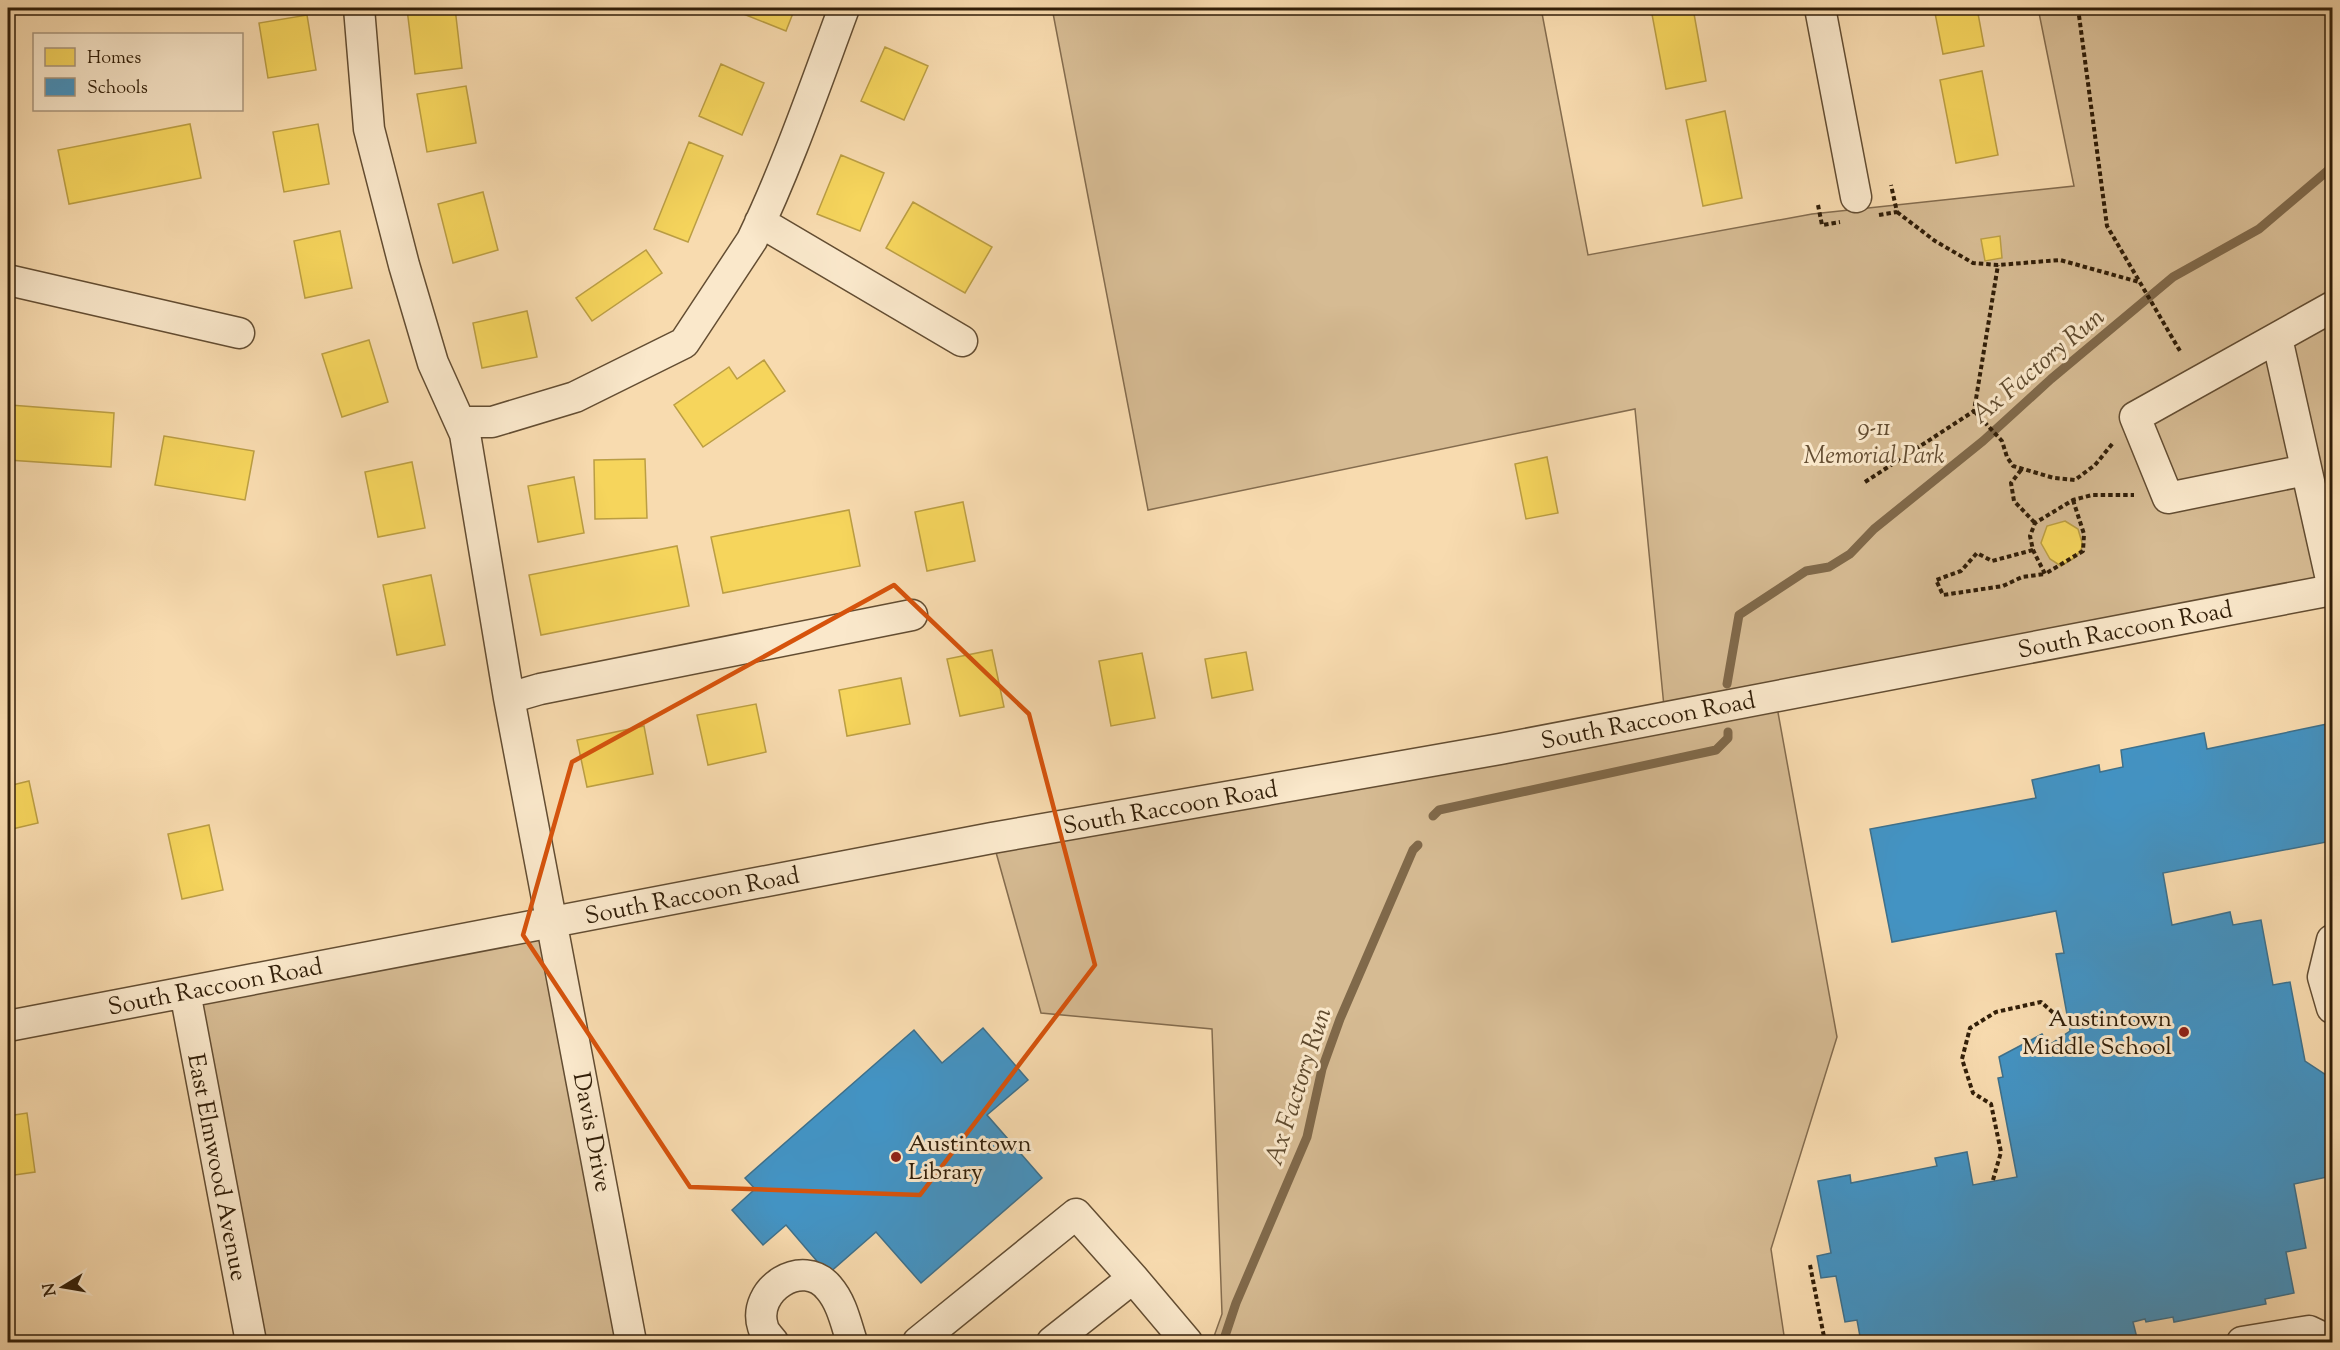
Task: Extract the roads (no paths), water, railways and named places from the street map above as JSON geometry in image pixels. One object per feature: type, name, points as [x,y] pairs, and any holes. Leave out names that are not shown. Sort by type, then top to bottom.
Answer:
[{"type":"street","name":"Davis Drive","points":[[359,8],[369,129],[404,265],[434,363],[465,434],[509,698],[631,1342]]},
{"type":"street","points":[[460,422],[492,422],[575,397],[684,343],[752,240],[782,177],[844,8]]},
{"type":"street","points":[[1820,8],[1856,197]]},
{"type":"street","points":[[760,222],[962,341]]},
{"type":"street","points":[[8,280],[239,333]]},
{"type":"street","points":[[2306,470],[2168,498],[2135,417],[2332,307]]},
{"type":"street","points":[[2277,338],[2306,470],[2323,502],[2332,584]]},
{"type":"street","name":"South Raccoon Road","points":[[8,1026],[992,838],[1500,749],[2332,590]]},
{"type":"street","points":[[509,698],[540,689],[912,615]]},
{"type":"street","points":[[2332,940],[2323,978],[2332,1008]]},
{"type":"street","name":"East Elmwood Avenue","points":[[185,992],[251,1342]]},
{"type":"street","points":[[918,1342],[1076,1214],[1187,1342]]},
{"type":"street","points":[[773,1342],[763,1327],[762,1306],[772,1288],[789,1276],[810,1276],[828,1286],[839,1303],[852,1342]]},
{"type":"street","points":[[1052,1342],[1133,1278]]},
{"type":"street","points":[[2242,1342],[2309,1331],[2332,1342]]},
{"type":"waterway","name":"Ax Factory Run","points":[[1727,684],[1739,615],[1806,571],[1829,567],[1850,554],[1874,529],[1983,441],[2051,379],[2173,277],[2259,229],[2332,167]]},
{"type":"waterway","name":"Ax Factory Run","points":[[1433,816],[1439,810],[1716,750],[1728,738],[1728,732]]},
{"type":"waterway","name":"Ax Factory Run","points":[[1223,1342],[1236,1303],[1307,1137],[1322,1069],[1340,1019],[1413,850],[1418,845]]},
{"type":"place","name":"Austintown Middle School","points":[[2184,1032]]},
{"type":"place","name":"Austintown Library","points":[[896,1157]]},
{"type":"park label","name":"9-11 Memorial Park","points":[[1874,441]]}]
